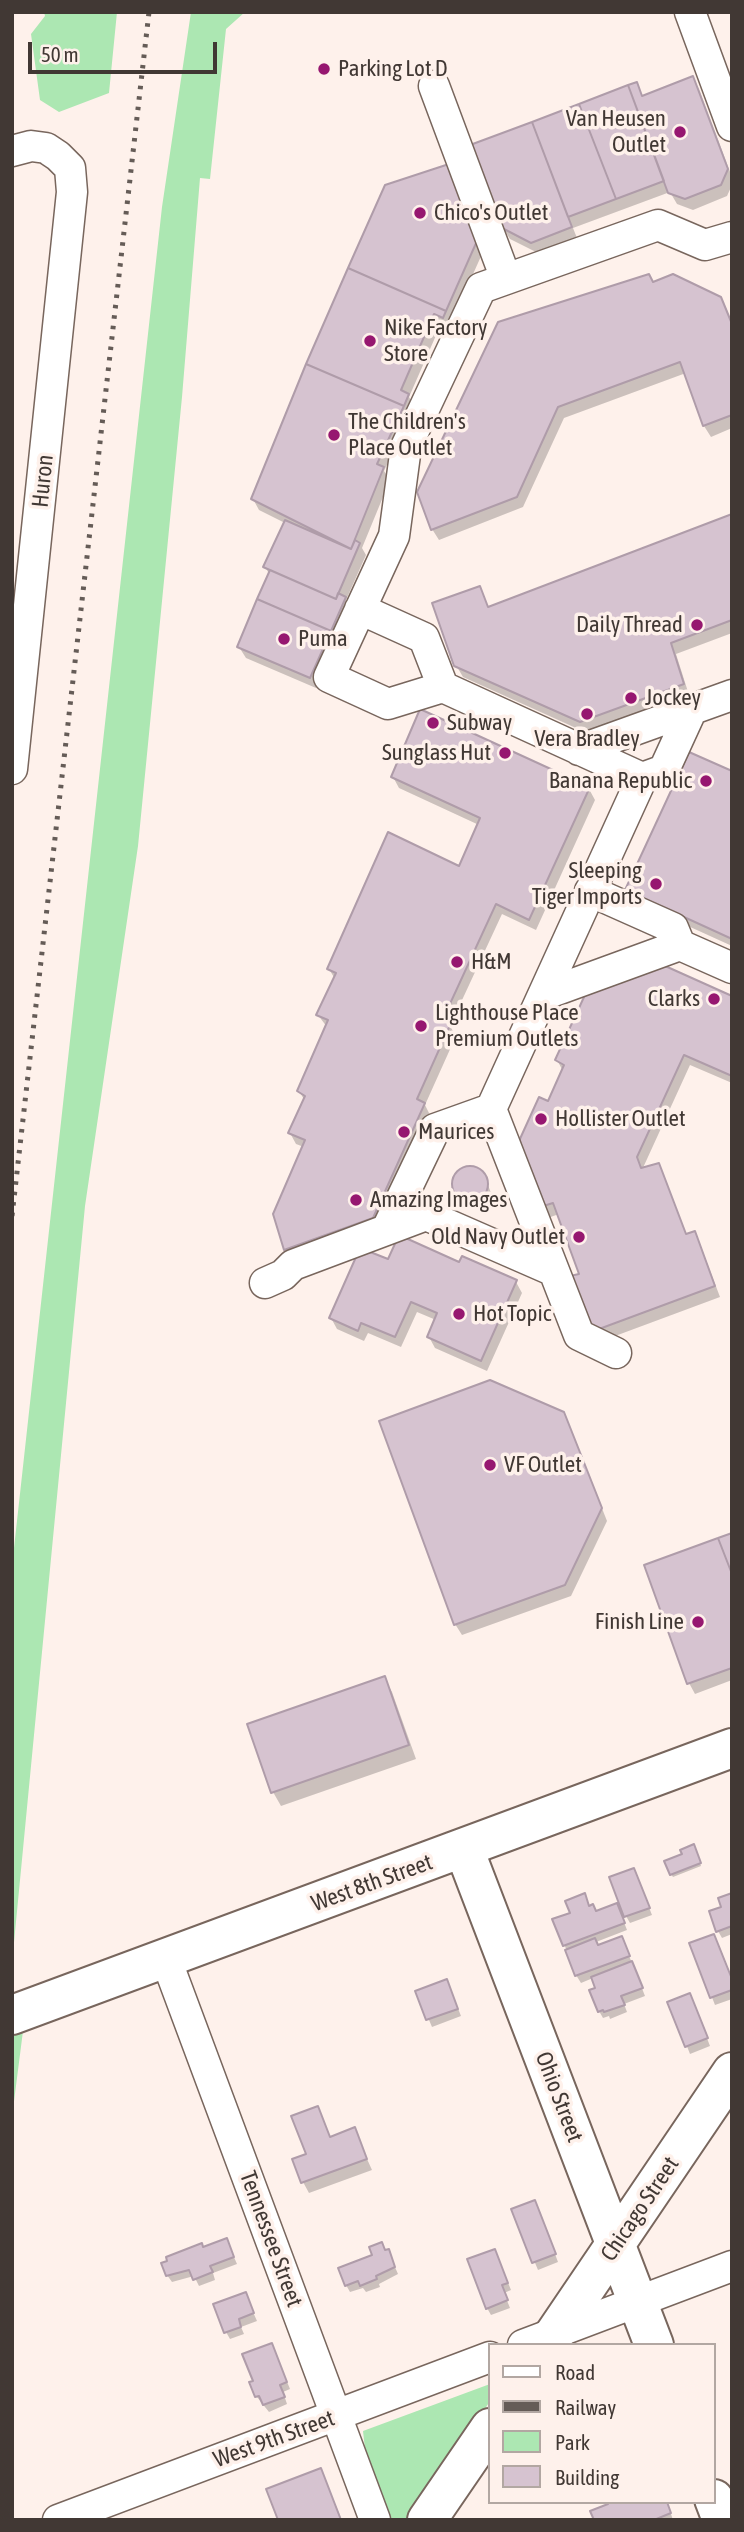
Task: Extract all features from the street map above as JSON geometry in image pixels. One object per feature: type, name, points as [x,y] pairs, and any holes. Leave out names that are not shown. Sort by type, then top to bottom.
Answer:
[{"type":"street","points":[[690,12],[732,126]]},
{"type":"street","points":[[434,86],[506,279]]},
{"type":"street","name":"Huron","points":[[12,151],[32,146],[46,148],[58,156],[70,168],[72,192],[12,769]]},
{"type":"street","points":[[692,709],[664,770],[642,778],[443,687],[388,704],[329,677],[394,536],[406,447],[481,288],[658,225],[705,245],[732,237]]},
{"type":"street","points":[[360,609],[424,638],[443,687]]},
{"type":"street","points":[[579,750],[732,695]]},
{"type":"street","points":[[617,1353],[579,1335],[491,1109],[642,778]]},
{"type":"street","points":[[590,891],[673,928],[680,944],[732,968]]},
{"type":"street","points":[[543,995],[680,944]]},
{"type":"street","points":[[387,1229],[435,1129],[491,1109]]},
{"type":"street","points":[[265,1283],[283,1275],[293,1265],[426,1215],[554,1272]]},
{"type":"street","name":"West 8th Street","points":[[12,2015],[732,1748]]},
{"type":"street","name":"Ohio Street","points":[[464,1849],[653,2343]]},
{"type":"street","name":"Tennessee Street","points":[[166,1959],[375,2520]]},
{"type":"street","name":"Chicago Street","points":[[542,2341],[615,2245],[732,2072]]},
{"type":"street","points":[[542,2341],[637,2300],[732,2266]]},
{"type":"street","name":"West 9th Street","points":[[58,2520],[489,2357]]},
{"type":"street","points":[[427,2520],[489,2429]]},
{"type":"green space","points":[[44,12],[117,12],[109,93],[59,112],[40,100],[31,34],[45,16]]},
{"type":"green space","points":[[191,12],[245,12],[226,29],[210,179],[200,178],[182,397],[138,846],[85,1206],[12,1963],[12,1566],[162,207]]},
{"type":"green space","points":[[23,2031],[12,2117],[12,2035]]},
{"type":"green space","points":[[489,2384],[489,2403],[412,2520],[393,2520],[389,2515],[365,2449],[363,2431]]},
{"type":"building","name":"Van Heusen Outlet","points":[[693,76],[728,169],[721,185],[685,199],[668,193],[628,85],[637,82],[642,96]]},
{"type":"building","points":[[628,85],[664,181],[616,199],[579,104]]},
{"type":"building","points":[[579,104],[616,199],[568,217],[532,122]]},
{"type":"building","points":[[532,122],[572,227],[531,243],[502,228],[470,145]]},
{"type":"building","name":"Chico's Outlet","points":[[449,164],[477,241],[446,311],[348,268],[385,185]]},
{"type":"building","name":"Nike Factory Store","points":[[348,268],[446,311],[443,318],[434,314],[401,390],[409,394],[404,406],[306,364]]},
{"type":"building","points":[[649,274],[653,282],[673,274],[721,297],[732,324],[732,415],[703,426],[680,362],[558,407],[517,497],[431,530],[417,492],[498,322]]},
{"type":"building","name":"The Children's Place Outlet","points":[[306,364],[404,406],[377,464],[384,467],[351,549],[251,499]]},
{"type":"building","points":[[732,514],[732,620],[671,643],[684,684],[580,722],[454,666],[432,603],[480,586],[488,607]]},
{"type":"building","points":[[285,520],[351,549],[355,540],[360,543],[336,599],[263,567]]},
{"type":"building","points":[[270,570],[336,599],[338,593],[346,597],[331,631],[257,599]]},
{"type":"building","name":"Puma","points":[[257,599],[331,631],[310,678],[237,647]]},
{"type":"building","points":[[420,709],[590,787],[529,920],[496,904],[443,1019],[451,1023],[417,1099],[425,1103],[373,1218],[284,1250],[273,1214],[305,1140],[288,1133],[305,1096],[297,1091],[328,1020],[316,1015],[336,973],[327,969],[388,832],[459,866],[480,818],[391,777]]},
{"type":"building","points":[[689,752],[732,771],[732,939],[625,890]]},
{"type":"building","points":[[654,961],[732,996],[732,1076],[684,1055],[637,1157],[641,1168],[659,1163],[686,1234],[695,1231],[715,1286],[591,1332],[570,1276],[579,1274],[553,1203],[537,1208],[514,1152],[539,1097],[548,1101],[564,1065],[555,1060],[590,984]]},
{"type":"building","points":[[470,1166],[483,1171],[488,1184],[483,1197],[470,1202],[457,1197],[452,1184],[457,1171]]},
{"type":"building","points":[[399,1235],[459,1262],[462,1256],[517,1280],[481,1361],[427,1337],[437,1313],[411,1302],[395,1337],[361,1323],[358,1331],[329,1318],[360,1248],[388,1259]]},
{"type":"building","name":"VF Outlet","points":[[490,1380],[564,1412],[602,1508],[565,1585],[454,1625],[379,1421]]},
{"type":"building","points":[[732,1533],[732,1574],[718,1538]]},
{"type":"building","name":"Finish Line","points":[[718,1538],[732,1574],[732,1668],[687,1684],[644,1565]]},
{"type":"building","points":[[385,1676],[409,1745],[271,1793],[247,1724]]},
{"type":"building","points":[[694,1844],[701,1863],[670,1875],[664,1861],[682,1854],[680,1850]]},
{"type":"building","points":[[634,1868],[650,1908],[624,1917],[609,1877]]},
{"type":"building","points":[[585,1893],[589,1906],[593,1904],[596,1911],[617,1903],[625,1923],[563,1946],[552,1919],[570,1913],[565,1901]]},
{"type":"building","points":[[732,1893],[732,1926],[716,1932],[709,1911],[721,1907],[718,1898]]},
{"type":"building","points":[[714,1934],[732,1979],[732,1990],[710,1998],[689,1943]]},
{"type":"building","points":[[622,1936],[630,1956],[575,1976],[565,1950],[595,1938],[598,1945]]},
{"type":"building","points":[[632,1961],[643,1988],[621,1996],[625,2005],[598,2012],[589,1990],[595,1988],[591,1977]]},
{"type":"building","points":[[447,1979],[458,2009],[426,2020],[415,1991]]},
{"type":"building","points":[[690,1993],[708,2038],[685,2047],[667,2002]]},
{"type":"building","points":[[318,2106],[330,2137],[355,2127],[367,2159],[301,2183],[292,2159],[306,2154],[291,2116]]},
{"type":"building","points":[[535,2200],[556,2254],[532,2263],[511,2209]]},
{"type":"building","points":[[227,2238],[234,2257],[210,2266],[213,2272],[193,2280],[189,2270],[166,2276],[161,2263],[167,2261],[166,2257],[202,2243],[203,2247]]},
{"type":"building","points":[[382,2242],[385,2250],[389,2249],[395,2267],[360,2286],[358,2281],[345,2286],[338,2268],[372,2255],[369,2247]]},
{"type":"building","points":[[495,2249],[508,2283],[502,2285],[508,2300],[486,2309],[467,2259]]},
{"type":"building","points":[[246,2292],[254,2313],[239,2319],[241,2327],[224,2333],[213,2304]]},
{"type":"building","points":[[272,2343],[287,2382],[280,2385],[285,2397],[263,2405],[259,2396],[255,2397],[249,2382],[253,2381],[242,2354]]},
{"type":"building","points":[[321,2468],[341,2520],[278,2520],[266,2489]]},
{"type":"building","points":[[608,2504],[668,2504],[671,2513],[654,2520],[594,2520],[590,2511]]},
{"type":"railway","points":[[12,1216],[149,12]]},
{"type":"place","name":"Parking Lot D","points":[[324,69]]},
{"type":"place","name":"Van Heusen Outlet","points":[[680,132]]},
{"type":"place","name":"Chico's Outlet","points":[[420,213]]},
{"type":"place","name":"Nike Factory Store","points":[[370,341]]},
{"type":"place","name":"The Children's Place Outlet","points":[[334,435]]},
{"type":"place","name":"Daily Thread","points":[[697,625]]},
{"type":"place","name":"Puma","points":[[284,639]]},
{"type":"place","name":"Jockey","points":[[631,698]]},
{"type":"place","name":"Vera Bradley","points":[[587,714]]},
{"type":"place","name":"Subway","points":[[433,723]]},
{"type":"place","name":"Sunglass Hut","points":[[505,753]]},
{"type":"place","name":"Banana Republic","points":[[706,781]]},
{"type":"place","name":"Sleeping Tiger Imports","points":[[656,884]]},
{"type":"place","name":"H&M","points":[[457,962]]},
{"type":"place","name":"Clarks","points":[[714,999]]},
{"type":"place","name":"Lighthouse Place Premium Outlets","points":[[421,1026]]},
{"type":"place","name":"Hollister Outlet","points":[[541,1119]]},
{"type":"place","name":"Maurices","points":[[404,1132]]},
{"type":"place","name":"Amazing Images","points":[[356,1200]]},
{"type":"place","name":"Old Navy Outlet","points":[[579,1237]]},
{"type":"place","name":"Hot Topic","points":[[459,1314]]},
{"type":"place","name":"VF Outlet","points":[[490,1465]]},
{"type":"place","name":"Finish Line","points":[[698,1622]]}]
